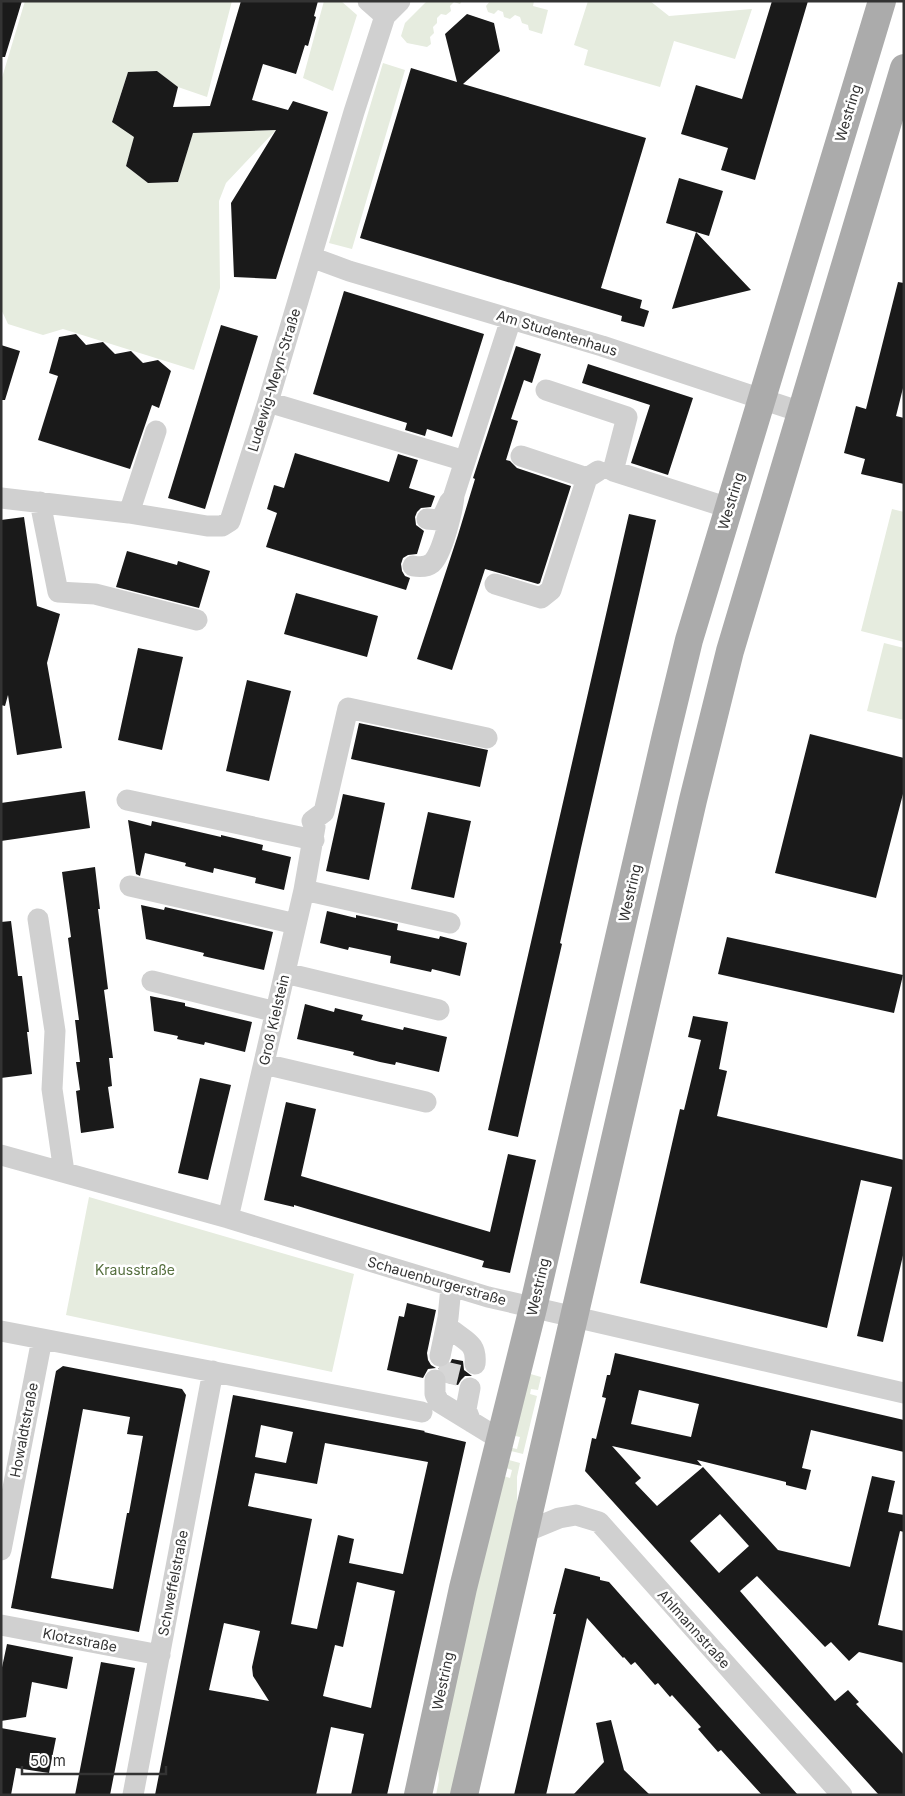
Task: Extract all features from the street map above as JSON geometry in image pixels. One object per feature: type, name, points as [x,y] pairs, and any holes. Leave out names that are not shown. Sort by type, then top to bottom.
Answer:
[{"type":"main road","name":"Westring","points":[[418,1795],[463,1588],[534,1308],[689,640],[882,1]]},
{"type":"main road","points":[[464,1795],[693,800],[730,651],[904,68]]},
{"type":"street","points":[[368,1],[384,16],[400,1]]},
{"type":"street","name":"Ludewig-Meyn-Straße","points":[[1,498],[130,513],[216,527],[230,521],[268,402],[384,16]]},
{"type":"street","name":"Am Studentenhaus","points":[[311,257],[349,271],[602,346],[801,412]]},
{"type":"street","points":[[413,566],[431,564],[438,556],[453,505],[454,495],[511,319]]},
{"type":"street","points":[[546,390],[627,417],[613,471]]},
{"type":"street","points":[[268,402],[465,461]]},
{"type":"street","points":[[130,513],[156,431]]},
{"type":"street","points":[[521,456],[587,478]]},
{"type":"street","points":[[495,584],[541,598],[551,590],[587,478],[598,471],[613,471],[729,508]]},
{"type":"street","points":[[427,519],[439,520],[454,495]]},
{"type":"street","points":[[40,502],[58,592],[95,594],[197,620]]},
{"type":"street","points":[[127,800],[313,831],[324,812],[348,708],[487,738]]},
{"type":"street","name":"Groß Kielstein","points":[[228,1218],[304,890],[313,831]]},
{"type":"street","points":[[130,886],[296,924]]},
{"type":"street","points":[[304,890],[450,923]]},
{"type":"street","points":[[38,919],[55,1031],[52,1089],[64,1172]]},
{"type":"street","points":[[285,973],[439,1010]]},
{"type":"street","points":[[152,982],[276,1012]]},
{"type":"street","points":[[264,1064],[426,1102]]},
{"type":"street","name":"Schauenburgerstraße","points":[[1,1155],[228,1218],[452,1287],[534,1308],[904,1393]]},
{"type":"street","points":[[450,1325],[472,1345],[476,1353],[458,1360],[450,1325],[452,1287]]},
{"type":"street","points":[[1,1331],[422,1412]]},
{"type":"street","name":"Howaldtstraße","points":[[1,1550],[42,1339]]},
{"type":"street","name":"Schweffelstraße","points":[[133,1795],[213,1372]]},
{"type":"street","points":[[461,1416],[466,1409],[452,1384],[435,1394],[439,1402],[461,1416],[501,1440]]},
{"type":"street","name":"Ahlmannstraße","points":[[525,1532],[559,1518],[576,1515],[599,1522],[842,1795]]},
{"type":"street","name":"Klotzstraße","points":[[1,1625],[160,1655]]},
{"type":"green space","points":[[25,1],[232,1],[207,97],[178,87],[157,71],[128,72],[112,121],[135,137],[126,166],[148,183],[178,182],[193,133],[276,130],[226,183],[219,201],[220,288],[194,370],[63,329],[43,335],[8,324],[1,309],[1,81]]},
{"type":"green space","points":[[324,1],[341,1],[357,15],[333,91],[303,78]]},
{"type":"green space","points":[[427,1],[462,1],[460,4],[454,2],[450,6],[451,11],[446,15],[441,14],[437,18],[437,23],[433,27],[434,33],[430,37],[431,44],[427,47],[407,43],[401,36],[405,23]]},
{"type":"green space","points":[[490,1],[534,1],[533,6],[548,10],[542,34],[529,30],[528,25],[522,23],[520,17],[515,15],[510,19],[504,17],[503,12],[498,10],[494,14],[488,12],[486,6]]},
{"type":"green space","points":[[588,1],[650,1],[669,16],[752,9],[735,59],[674,41],[660,87],[584,65],[588,50],[574,45]]},
{"type":"green space","points":[[383,63],[405,70],[352,249],[329,243]]},
{"type":"green space","points":[[892,509],[904,512],[904,642],[861,631]]},
{"type":"green space","points":[[884,643],[904,648],[904,720],[867,711]]},
{"type":"green space","name":"Krausstraße","points":[[89,1197],[354,1274],[332,1372],[66,1315]]},
{"type":"green space","points":[[527,1373],[541,1377],[538,1390],[531,1389],[530,1394],[537,1396],[523,1454],[507,1450],[508,1447],[517,1449],[520,1437],[511,1435]]},
{"type":"green space","points":[[505,1459],[520,1463],[517,1477],[517,1516],[454,1795],[436,1795],[439,1780],[437,1751],[500,1475],[510,1478],[512,1470],[503,1467]]},
{"type":"building","points":[[1,1],[22,1],[5,57],[1,57]]},
{"type":"building","points":[[241,1],[318,1],[314,16],[316,17],[308,46],[305,45],[296,74],[263,64],[252,100],[288,110],[293,101],[328,112],[276,279],[234,277],[231,203],[276,130],[193,133],[178,182],[148,183],[126,166],[134,137],[112,122],[128,72],[157,71],[178,87],[173,107],[210,106]]},
{"type":"building","points":[[772,1],[808,1],[755,180],[721,170],[728,148],[681,134],[696,85],[742,99]]},
{"type":"building","points":[[467,14],[494,23],[500,51],[463,84],[646,138],[601,288],[642,300],[640,308],[649,311],[644,327],[621,321],[622,316],[360,238],[411,68],[457,82],[445,34]]},
{"type":"building","points":[[679,178],[723,191],[709,236],[666,223]]},
{"type":"building","points":[[696,232],[751,290],[672,309]]},
{"type":"building","points":[[898,282],[904,283],[904,384],[896,416],[904,418],[904,484],[861,474],[865,459],[844,453],[856,406],[866,409]]},
{"type":"building","points":[[344,291],[484,334],[452,437],[427,429],[425,436],[405,430],[407,423],[313,394]]},
{"type":"building","points":[[221,325],[258,336],[205,509],[168,498]]},
{"type":"building","points":[[76,334],[86,345],[103,342],[115,354],[131,351],[143,363],[158,360],[171,371],[159,408],[152,405],[130,469],[38,440],[58,376],[49,373],[59,337]]},
{"type":"building","points":[[1,345],[20,351],[5,400],[1,400]]},
{"type":"building","points":[[516,346],[541,354],[532,383],[524,380],[511,419],[518,421],[506,460],[510,461],[517,468],[571,486],[540,583],[485,569],[452,670],[417,659],[458,535],[475,479],[473,478]]},
{"type":"building","points":[[588,364],[693,398],[668,475],[631,463],[650,405],[582,383]]},
{"type":"building","points":[[295,453],[389,482],[398,454],[418,460],[409,488],[435,496],[431,507],[421,508],[415,517],[416,525],[424,531],[417,554],[408,555],[403,558],[401,564],[405,576],[410,578],[406,590],[266,547],[277,513],[267,509],[274,485],[284,488]]},
{"type":"building","points":[[629,514],[656,520],[581,848],[560,943],[562,944],[518,1137],[488,1130]]},
{"type":"building","points":[[24,517],[37,606],[60,614],[47,663],[62,748],[17,755],[8,695],[5,706],[1,705],[1,520]]},
{"type":"building","points":[[127,551],[177,565],[178,561],[210,571],[199,608],[116,587]]},
{"type":"building","points":[[296,593],[378,616],[367,657],[284,634]]},
{"type":"building","points":[[138,648],[183,657],[162,750],[118,740]]},
{"type":"building","points":[[247,680],[291,691],[269,781],[226,771]]},
{"type":"building","points":[[359,723],[488,750],[480,787],[351,759]]},
{"type":"building","points":[[810,734],[904,758],[904,790],[876,898],[775,873]]},
{"type":"building","points":[[85,791],[90,828],[1,841],[1,803]]},
{"type":"building","points":[[343,794],[385,803],[369,880],[326,871]]},
{"type":"building","points":[[428,812],[471,821],[454,898],[411,889]]},
{"type":"building","points":[[128,820],[151,826],[152,821],[221,837],[221,835],[263,845],[262,850],[291,857],[284,890],[255,883],[256,878],[214,868],[213,873],[185,866],[186,863],[145,853],[140,876],[136,874]]},
{"type":"building","points":[[95,867],[108,989],[104,990],[113,1058],[109,1058],[112,1086],[108,1087],[114,1128],[81,1133],[76,1091],[80,1090],[76,1062],[80,1062],[75,1020],[79,1020],[68,938],[71,937],[62,872]]},
{"type":"building","points":[[141,905],[164,910],[165,907],[273,932],[264,970],[203,956],[204,953],[146,939]]},
{"type":"building","points":[[327,911],[356,918],[356,915],[398,924],[397,930],[439,939],[440,936],[467,943],[460,976],[432,969],[431,972],[390,963],[391,956],[349,947],[348,950],[320,943]]},
{"type":"building","points":[[11,921],[18,976],[22,976],[32,1074],[1,1078],[1,922]]},
{"type":"building","points":[[727,937],[903,975],[894,1013],[718,974]]},
{"type":"building","points":[[150,996],[185,1003],[185,1006],[252,1022],[245,1052],[205,1042],[204,1045],[177,1039],[178,1036],[154,1031]]},
{"type":"building","points":[[305,1004],[334,1012],[335,1008],[363,1015],[361,1020],[403,1030],[404,1027],[447,1037],[439,1072],[396,1062],[395,1065],[380,1062],[353,1055],[354,1052],[297,1039]]},
{"type":"building","points":[[693,1016],[728,1022],[719,1069],[727,1071],[717,1116],[904,1160],[904,1251],[883,1342],[857,1336],[892,1187],[861,1180],[827,1328],[640,1283],[680,1109],[684,1110],[701,1040],[688,1037]]},
{"type":"building","points":[[200,1078],[231,1085],[208,1180],[178,1173]]},
{"type":"building","points":[[286,1102],[316,1109],[301,1176],[490,1232],[508,1154],[536,1160],[510,1273],[482,1267],[484,1261],[294,1205],[294,1207],[264,1200]]},
{"type":"building","points":[[407,1303],[436,1310],[427,1353],[431,1365],[436,1368],[428,1369],[423,1378],[387,1370],[399,1316],[404,1317]]},
{"type":"building","points":[[615,1353],[904,1420],[904,1452],[811,1430],[802,1468],[811,1470],[806,1490],[786,1485],[786,1482],[697,1460],[702,1466],[612,1446],[641,1478],[635,1483],[657,1506],[703,1467],[778,1550],[850,1567],[872,1476],[895,1481],[888,1512],[904,1515],[904,1532],[900,1531],[878,1625],[904,1631],[904,1663],[859,1652],[849,1661],[831,1642],[825,1647],[757,1576],[740,1591],[835,1701],[848,1690],[859,1702],[856,1704],[904,1755],[904,1795],[879,1795],[585,1471],[592,1438],[596,1439],[606,1398],[602,1397],[607,1375],[610,1375]],"holes":[[[639,1390],[699,1404],[691,1437],[631,1424]],[[720,1514],[749,1546],[719,1573],[690,1541]]]},
{"type":"building","points":[[452,1359],[463,1361],[464,1370],[472,1376],[465,1376],[458,1385],[448,1383],[446,1373],[438,1368],[444,1368],[449,1365]]},
{"type":"building","points":[[63,1366],[182,1389],[186,1395],[139,1632],[11,1608],[56,1371]],"holes":[[[83,1409],[130,1417],[127,1434],[143,1436],[113,1589],[51,1578]]]},
{"type":"building","points":[[233,1395],[425,1431],[466,1442],[387,1795],[351,1795],[364,1734],[331,1727],[316,1795],[155,1795]],"holes":[[[261,1425],[293,1432],[286,1463],[255,1457]],[[325,1443],[428,1462],[403,1574],[349,1563],[354,1539],[338,1535],[317,1629],[291,1624],[312,1519],[248,1506],[255,1473],[317,1484]],[[357,1582],[395,1591],[371,1708],[323,1696],[335,1645],[343,1647]],[[224,1623],[260,1631],[252,1667],[253,1676],[269,1701],[209,1690]]]},
{"type":"building","points":[[565,1568],[600,1577],[600,1580],[609,1582],[798,1795],[762,1795],[721,1750],[718,1752],[698,1729],[701,1727],[672,1695],[670,1697],[658,1683],[655,1685],[635,1662],[631,1665],[623,1658],[587,1618],[546,1795],[514,1795],[556,1614],[553,1614]]},
{"type":"building","points":[[7,1644],[73,1657],[67,1689],[32,1682],[26,1717],[1,1721],[1,1672]]},
{"type":"building","points":[[101,1662],[135,1668],[110,1795],[75,1795]]},
{"type":"building","points":[[611,1720],[624,1770],[650,1795],[573,1795],[604,1762],[596,1723]]},
{"type":"building","points":[[1,1728],[56,1738],[49,1773],[16,1768],[11,1795],[1,1795]]},
{"type":"tunnel","points":[[446,1383],[452,1358]]}]
